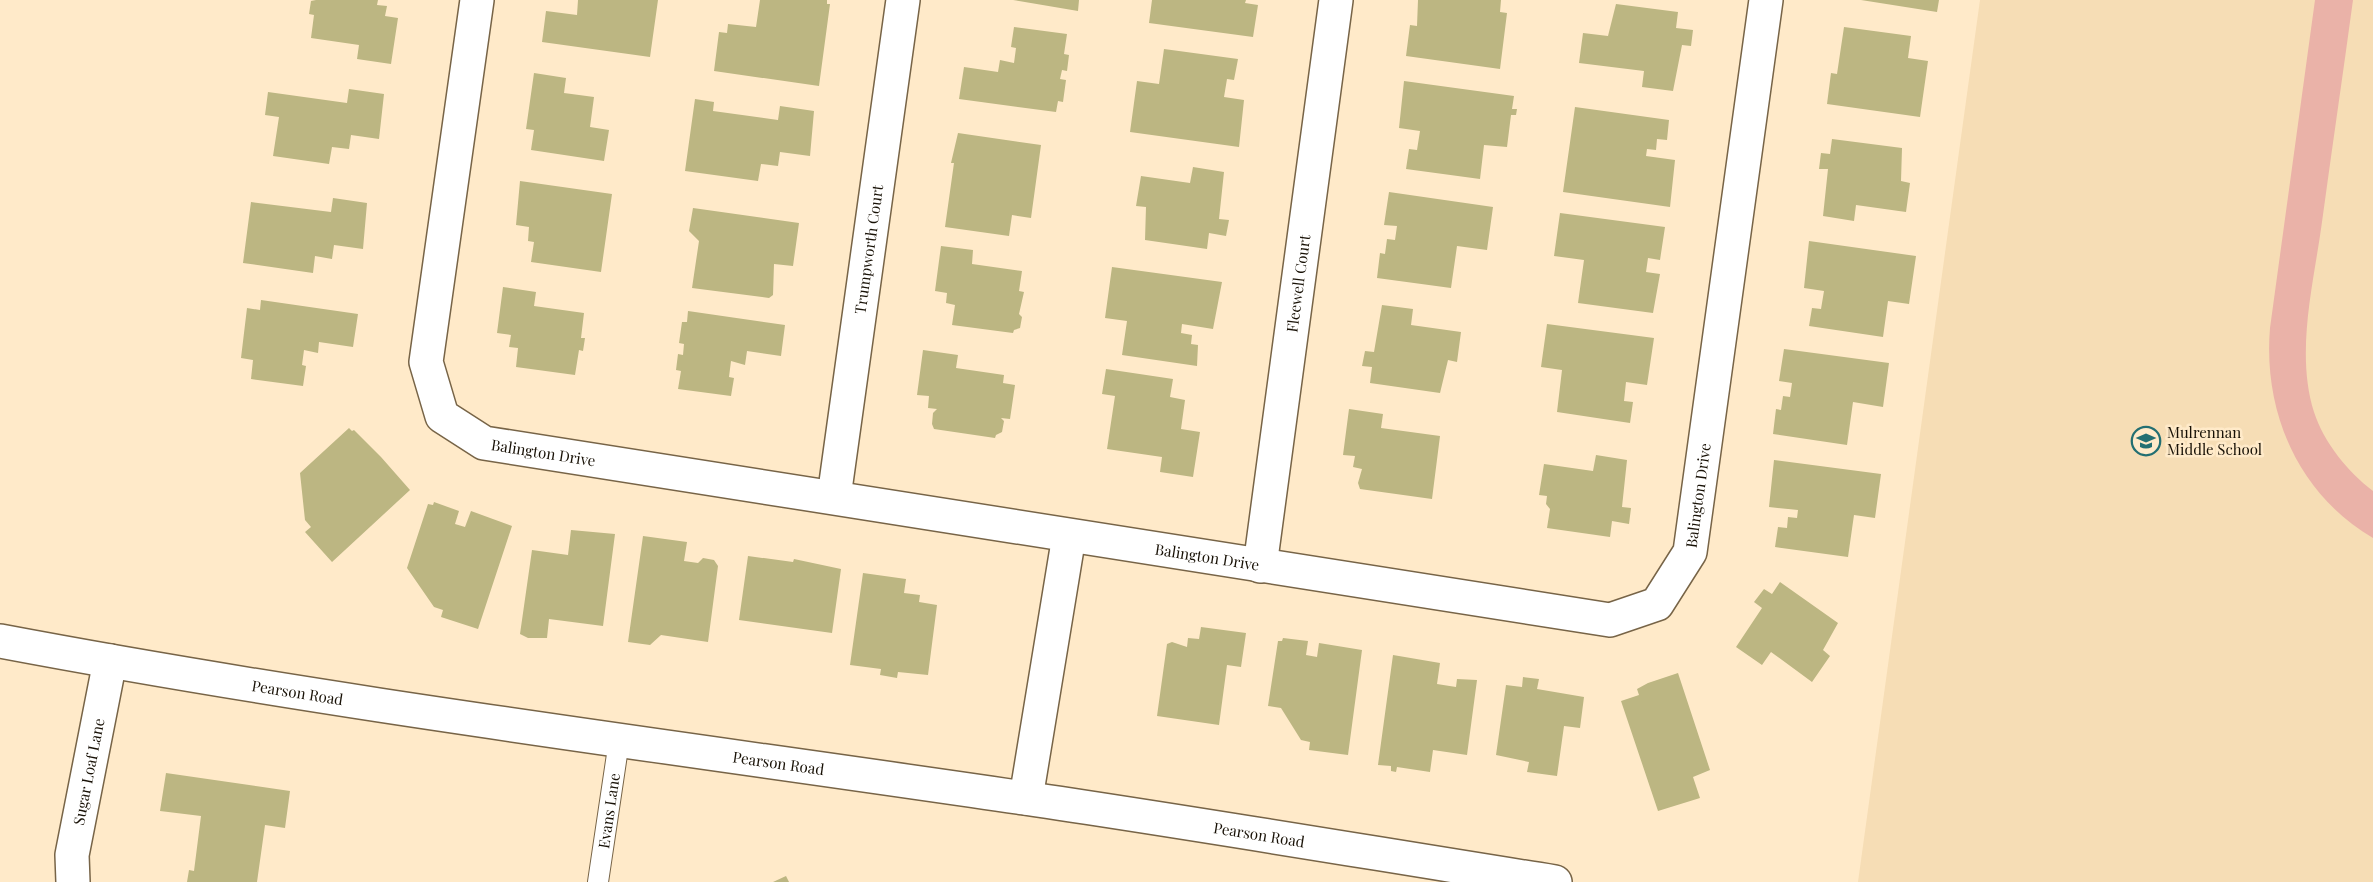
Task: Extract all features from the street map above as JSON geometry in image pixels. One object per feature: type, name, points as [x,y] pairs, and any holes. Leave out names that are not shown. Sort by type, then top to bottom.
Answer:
[{"type":"street","name":"Balington Drive","points":[[477,0],[426,362],[442,416],[484,443],[1610,620],[1657,604],[1690,552],[1766,0]]},
{"type":"street","name":"Trumpworth Court","points":[[834,497],[903,0]]},
{"type":"street","name":"Fleewell Court","points":[[1260,566],[1336,0]]},
{"type":"street","points":[[1026,798],[1069,536]]},
{"type":"street","name":"Pearson Road","points":[[0,641],[110,662],[619,741],[1026,798],[1556,882]]},
{"type":"street","name":"Sugar Loaf Lane","points":[[73,882],[72,855],[110,662]]},
{"type":"lane","name":"Evans Lane","points":[[598,882],[619,741]]},
{"type":"shaded area","name":"Mulrennan Middle School","points":[[1980,0],[2373,0],[2373,882],[1858,882]]},
{"type":"shaded area","points":[[2315,0],[2353,0],[2311,293],[2306,365],[2309,389],[2318,424],[2330,446],[2346,466],[2373,491],[2373,538],[2347,520],[2324,498],[2306,474],[2291,448],[2280,420],[2269,359],[2270,328]]},
{"type":"building","points":[[378,0],[377,5],[387,6],[385,16],[398,18],[391,64],[357,59],[359,45],[311,38],[314,15],[309,14],[311,1]]},
{"type":"building","points":[[578,0],[658,0],[650,57],[542,42],[546,11],[577,15]]},
{"type":"building","points":[[760,0],[827,0],[827,4],[830,4],[819,86],[714,71],[719,32],[727,33],[728,24],[756,27]]},
{"type":"building","points":[[1013,0],[1079,0],[1078,11]]},
{"type":"building","points":[[1152,0],[1246,0],[1245,3],[1258,5],[1253,37],[1149,23]]},
{"type":"building","points":[[1418,0],[1501,0],[1500,12],[1507,13],[1500,69],[1406,56],[1410,25],[1417,26]]},
{"type":"building","points":[[1861,0],[1939,0],[1937,12]]},
{"type":"building","points":[[1616,4],[1678,12],[1676,28],[1693,30],[1691,46],[1682,45],[1673,91],[1642,87],[1644,71],[1579,63],[1583,33],[1608,36]]},
{"type":"building","points":[[1014,27],[1067,34],[1064,54],[1069,55],[1067,71],[1062,70],[1060,79],[1066,80],[1063,102],[1058,101],[1056,112],[959,99],[964,67],[998,72],[1000,60],[1014,63],[1016,48],[1011,47]]},
{"type":"building","points":[[1844,27],[1911,36],[1908,58],[1928,61],[1920,117],[1827,104],[1831,73],[1837,74]]},
{"type":"building","points":[[1164,49],[1238,59],[1234,80],[1227,79],[1224,97],[1244,100],[1239,147],[1130,132],[1137,81],[1159,84]]},
{"type":"building","points":[[534,73],[566,78],[564,93],[594,97],[590,127],[609,130],[604,161],[531,150],[534,130],[526,129]]},
{"type":"building","points":[[1404,81],[1514,96],[1512,109],[1517,109],[1516,115],[1511,115],[1507,147],[1484,145],[1480,179],[1406,169],[1409,149],[1417,150],[1420,131],[1399,128]]},
{"type":"building","points":[[349,89],[384,94],[379,139],[351,135],[349,149],[332,147],[329,164],[273,156],[279,117],[265,115],[268,92],[347,103]]},
{"type":"building","points":[[695,99],[714,102],[713,111],[778,120],[780,106],[814,111],[810,156],[780,152],[778,166],[761,164],[758,181],[685,171]]},
{"type":"building","points":[[1575,107],[1669,120],[1667,140],[1657,139],[1656,150],[1647,149],[1646,156],[1675,160],[1670,207],[1563,192]]},
{"type":"building","points":[[958,133],[1041,145],[1031,218],[1012,215],[1009,236],[945,227],[954,163],[951,163]]},
{"type":"building","points":[[1832,139],[1902,148],[1901,181],[1910,183],[1906,212],[1856,205],[1854,221],[1823,216],[1828,169],[1819,169],[1821,153],[1830,154]]},
{"type":"building","points":[[1193,167],[1224,172],[1219,219],[1229,220],[1226,236],[1209,233],[1207,249],[1145,240],[1146,207],[1136,206],[1141,176],[1190,183]]},
{"type":"building","points":[[520,181],[612,194],[601,272],[531,262],[534,242],[528,241],[529,227],[516,225]]},
{"type":"building","points":[[1389,192],[1493,207],[1487,250],[1457,246],[1451,288],[1377,278],[1380,253],[1385,254],[1387,239],[1395,240],[1397,226],[1384,225]]},
{"type":"building","points":[[333,198],[367,203],[363,249],[334,245],[332,259],[315,256],[313,273],[243,263],[251,202],[331,212]]},
{"type":"building","points":[[693,208],[799,223],[793,266],[774,264],[773,295],[769,298],[692,288],[699,241],[689,231]]},
{"type":"building","points":[[1560,213],[1665,227],[1660,260],[1648,258],[1646,272],[1660,274],[1653,313],[1578,303],[1584,260],[1554,256]]},
{"type":"building","points":[[1809,241],[1916,256],[1909,304],[1888,301],[1883,337],[1809,326],[1812,308],[1821,309],[1824,291],[1804,288]]},
{"type":"building","points":[[941,246],[973,250],[972,264],[1022,271],[1019,291],[1024,292],[1019,314],[1022,317],[1020,328],[1014,330],[1013,333],[952,325],[955,305],[946,303],[947,293],[935,291]]},
{"type":"building","points":[[1112,267],[1222,282],[1213,329],[1182,324],[1181,333],[1192,335],[1191,344],[1198,345],[1197,366],[1122,355],[1127,321],[1105,318]]},
{"type":"building","points":[[503,287],[536,292],[534,306],[584,313],[581,338],[585,338],[583,351],[579,350],[575,375],[516,367],[518,348],[509,347],[511,335],[497,333]]},
{"type":"building","points":[[261,300],[358,314],[353,347],[319,342],[318,353],[304,350],[302,365],[306,366],[303,386],[251,379],[253,360],[241,358],[247,308],[260,310]]},
{"type":"building","points":[[1382,305],[1413,309],[1411,325],[1461,332],[1457,362],[1448,360],[1440,393],[1370,383],[1372,367],[1362,366],[1365,351],[1374,352]]},
{"type":"building","points":[[688,311],[785,325],[781,356],[747,351],[745,365],[731,361],[729,377],[734,378],[731,396],[678,389],[681,371],[676,370],[678,354],[683,355],[684,344],[679,343],[682,322],[687,322]]},
{"type":"building","points":[[1547,324],[1654,338],[1647,385],[1626,382],[1624,401],[1633,402],[1630,423],[1557,412],[1562,370],[1541,367]]},
{"type":"building","points":[[1784,349],[1889,363],[1883,407],[1853,402],[1847,445],[1773,434],[1776,409],[1781,410],[1783,396],[1790,397],[1792,383],[1779,381]]},
{"type":"building","points":[[923,350],[958,355],[956,368],[1004,375],[1003,383],[1015,385],[1010,419],[1001,418],[1004,421],[1002,432],[995,438],[934,429],[933,413],[937,409],[928,408],[929,396],[917,395]]},
{"type":"building","points":[[1106,369],[1173,379],[1170,397],[1185,400],[1181,429],[1200,432],[1193,477],[1160,472],[1162,457],[1107,449],[1115,396],[1102,394]]},
{"type":"building","points":[[1349,409],[1383,414],[1381,428],[1440,436],[1432,499],[1360,489],[1358,483],[1362,469],[1353,467],[1355,456],[1343,455]]},
{"type":"building","points":[[349,428],[354,430],[381,457],[410,490],[332,562],[305,532],[311,527],[305,520],[300,473]]},
{"type":"building","points":[[1596,455],[1627,460],[1622,507],[1631,508],[1629,524],[1612,521],[1610,537],[1547,528],[1550,509],[1546,504],[1547,496],[1539,495],[1544,464],[1593,471]]},
{"type":"building","points":[[1774,460],[1881,474],[1875,518],[1854,515],[1848,557],[1775,547],[1778,527],[1787,528],[1788,517],[1797,518],[1798,510],[1769,507]]},
{"type":"building","points":[[434,502],[459,511],[455,524],[465,527],[471,511],[512,526],[478,629],[441,617],[443,610],[434,607],[407,568],[428,504],[433,505]]},
{"type":"building","points":[[571,530],[615,534],[603,626],[549,619],[547,638],[528,638],[520,634],[532,550],[568,555]]},
{"type":"building","points":[[643,536],[687,542],[684,561],[698,563],[703,558],[714,560],[718,566],[708,642],[661,635],[650,645],[628,642]]},
{"type":"building","points":[[748,556],[793,562],[794,559],[841,569],[832,633],[739,620]]},
{"type":"building","points":[[863,573],[906,579],[904,593],[920,595],[919,602],[937,605],[928,675],[898,672],[897,678],[880,675],[881,669],[850,665]]},
{"type":"building","points":[[1780,582],[1838,623],[1823,650],[1830,656],[1812,682],[1771,652],[1762,665],[1736,647],[1762,608],[1754,602],[1764,589],[1772,594]]},
{"type":"building","points":[[1201,627],[1246,633],[1241,667],[1227,665],[1219,725],[1157,716],[1167,644],[1172,642],[1187,647],[1188,638],[1199,639]]},
{"type":"building","points":[[1283,638],[1308,641],[1306,655],[1317,657],[1319,643],[1362,650],[1348,755],[1309,750],[1310,742],[1301,740],[1281,708],[1268,706],[1278,641],[1282,641]]},
{"type":"building","points":[[1393,655],[1440,663],[1437,684],[1456,687],[1457,679],[1477,680],[1467,755],[1433,750],[1430,772],[1397,767],[1396,772],[1391,771],[1391,766],[1378,765]]},
{"type":"building","points":[[1678,673],[1710,770],[1693,777],[1700,798],[1658,811],[1621,701],[1639,695],[1637,689],[1648,683]]},
{"type":"building","points":[[1523,677],[1539,679],[1537,689],[1584,697],[1580,728],[1564,726],[1557,776],[1527,772],[1529,762],[1496,755],[1506,685],[1522,687]]},
{"type":"building","points":[[166,773],[290,791],[285,828],[265,825],[257,882],[187,882],[189,870],[194,871],[201,816],[160,811]]},
{"type":"building","points":[[786,876],[789,882],[773,882]]},
{"type":"place","name":"Mulrennan Middle School","points":[[2146,441]]}]
